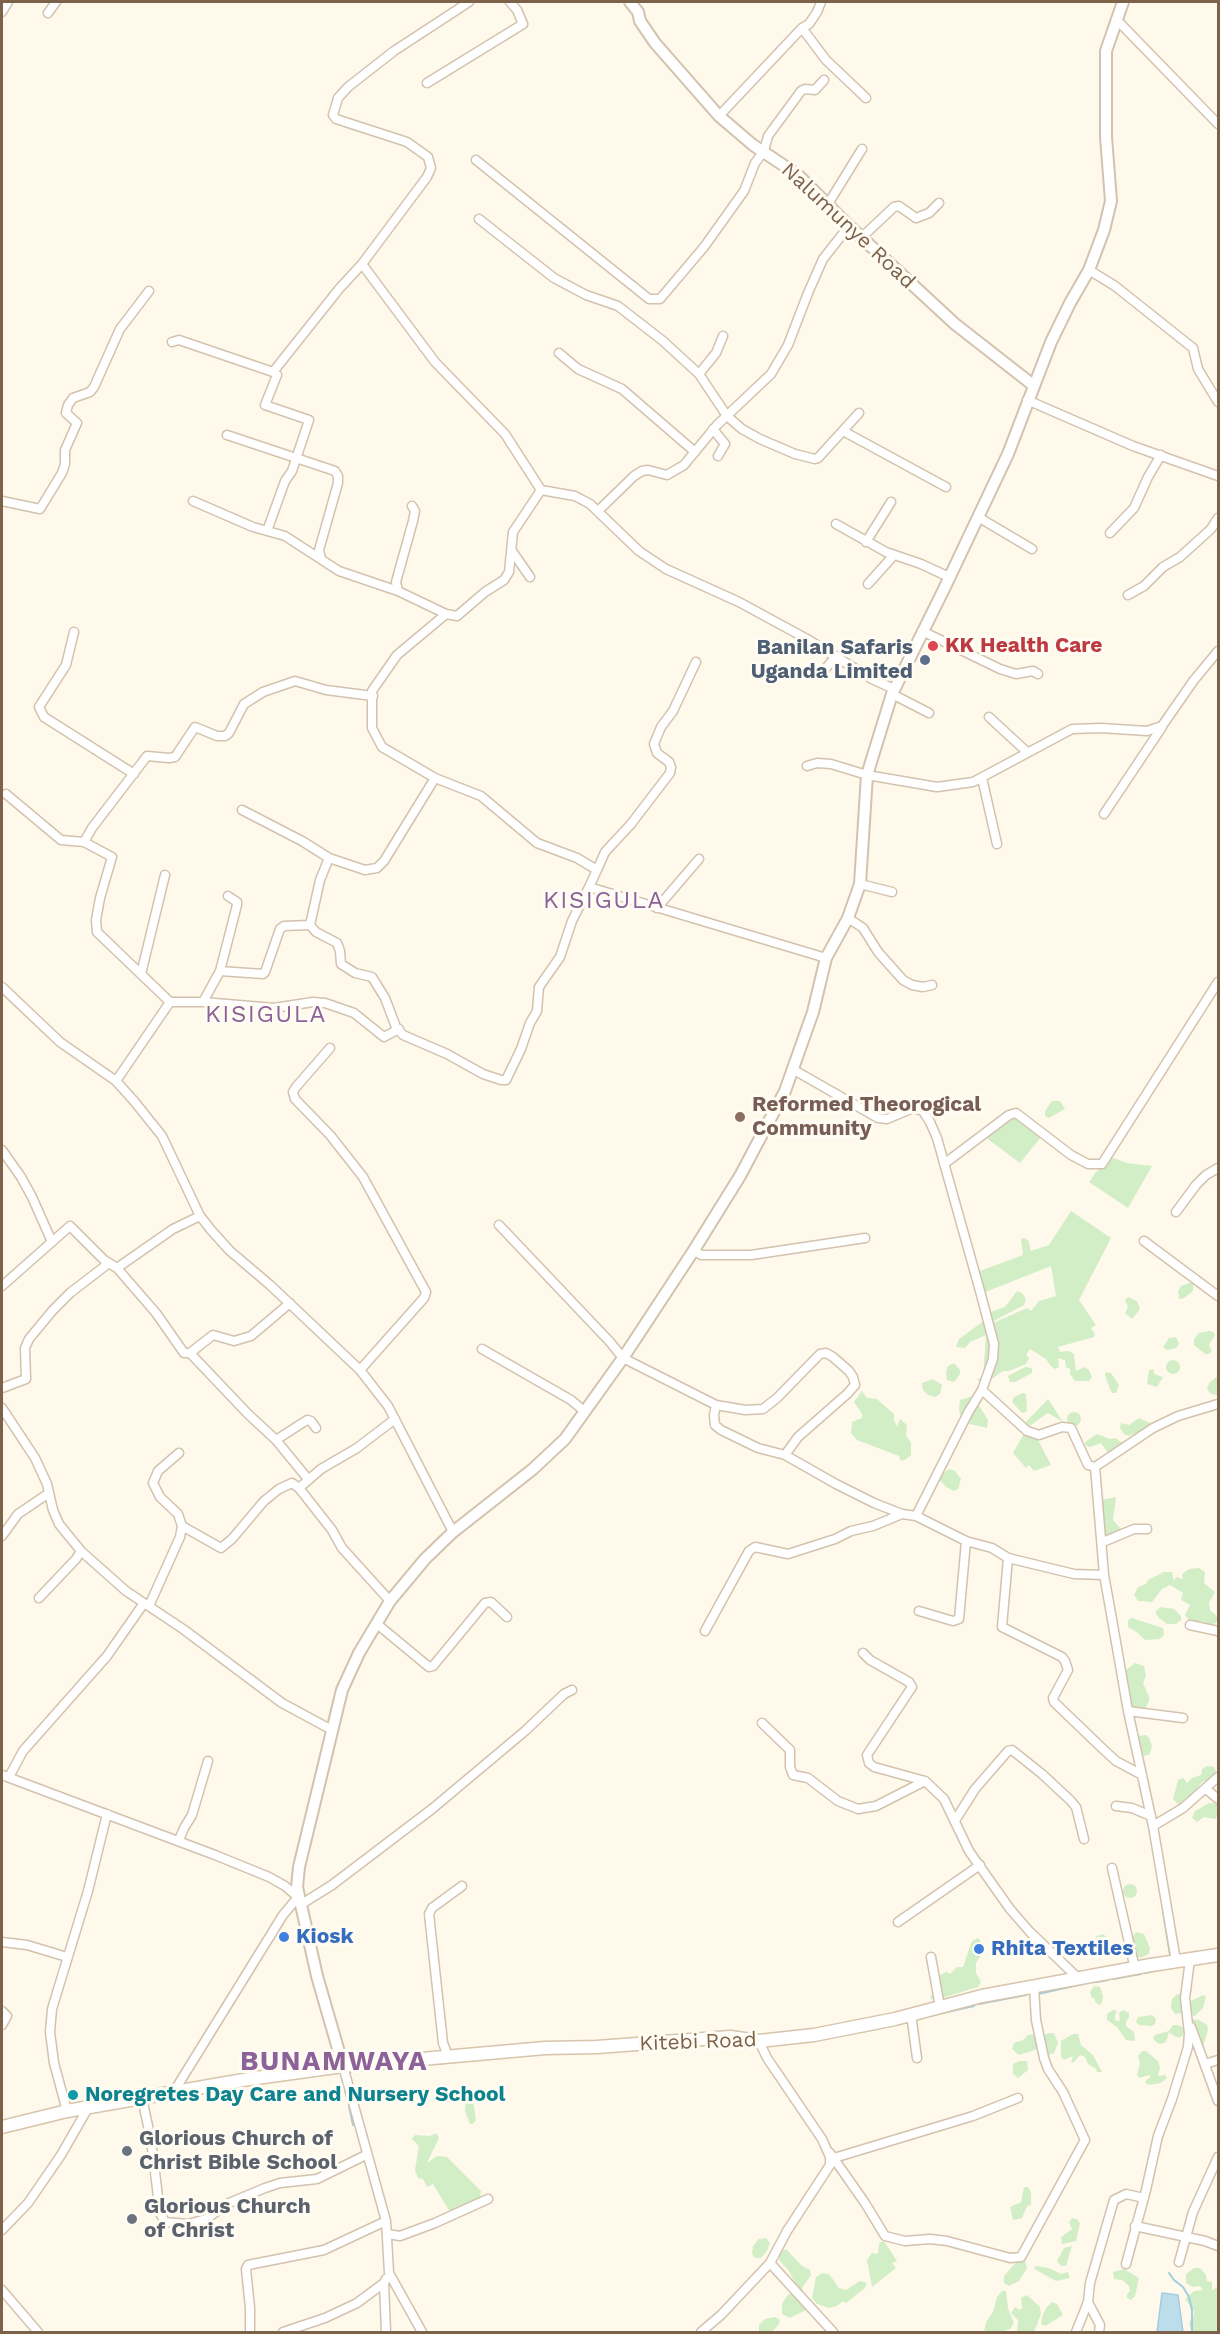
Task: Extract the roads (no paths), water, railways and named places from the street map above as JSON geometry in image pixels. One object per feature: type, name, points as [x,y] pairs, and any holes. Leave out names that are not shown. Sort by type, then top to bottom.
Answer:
[{"type":"main road","name":"Kitebi Road","points":[[3,2123],[249,2079],[343,2066],[412,2062],[448,2056],[545,2048],[730,2037],[759,2041],[828,2032],[911,2018],[940,2007],[982,1996],[1218,1955]]},
{"type":"street","points":[[2,12],[8,2]]},
{"type":"street","points":[[48,13],[56,2]]},
{"type":"street","points":[[172,342],[179,340],[273,372],[339,289],[362,264],[427,177],[431,163],[423,153],[407,142],[336,119],[333,115],[334,106],[348,87],[394,51],[469,2]]},
{"type":"street","points":[[427,83],[523,24],[517,10],[510,2]]},
{"type":"street","name":"Nalumunye Road","points":[[630,2],[655,43],[719,116],[753,145],[798,175],[861,238],[955,324],[1034,385]]},
{"type":"street","points":[[719,116],[802,28],[809,24],[818,12],[821,2]]},
{"type":"street","points":[[422,2332],[389,2273],[386,2221],[317,1976],[297,1887],[299,1867],[342,1690],[359,1653],[390,1601],[425,1560],[453,1532],[541,1462],[565,1439],[623,1358],[694,1250],[740,1176],[785,1091],[813,1012],[826,958],[848,918],[860,884],[867,775],[893,691],[1008,454],[1034,385],[1070,303],[1089,270],[1111,207],[1106,137],[1106,60],[1110,38],[1123,2]]},
{"type":"street","points":[[1116,19],[1218,124]]},
{"type":"street","points":[[802,28],[826,60],[866,98]]},
{"type":"street","points":[[476,160],[649,299],[655,299],[664,296],[720,226],[744,191],[755,163],[764,151],[768,135],[801,91],[805,88],[815,90],[824,80]]},
{"type":"street","points":[[828,204],[862,149]]},
{"type":"street","points":[[861,238],[894,207],[899,206],[916,218],[929,213],[939,203]]},
{"type":"street","points":[[479,219],[554,279],[586,295],[618,306],[663,341],[699,374],[727,416],[760,440],[809,459],[819,458],[859,413]]},
{"type":"street","points":[[598,511],[638,474],[648,470],[667,475],[684,465],[713,429],[771,374],[779,362],[823,259],[849,226]]},
{"type":"street","points":[[362,264],[435,362],[505,434],[541,490],[575,496],[591,504],[633,546],[666,569],[739,602],[836,656],[929,713]]},
{"type":"street","points":[[1089,270],[1115,286],[1192,348],[1198,369],[1218,402]]},
{"type":"street","points":[[2,501],[40,509],[62,472],[65,464],[65,450],[77,423],[66,413],[68,405],[73,399],[90,392],[94,387],[120,329],[148,291]]},
{"type":"street","points":[[699,374],[716,353],[723,336]]},
{"type":"street","points":[[559,353],[578,369],[622,389],[695,452]]},
{"type":"street","points":[[267,531],[285,481],[292,471],[309,420],[265,405],[277,375]]},
{"type":"street","points":[[1028,400],[1133,446],[1218,476]]},
{"type":"street","points":[[713,429],[726,446],[718,456]]},
{"type":"street","points":[[843,430],[946,487]]},
{"type":"street","points":[[227,435],[335,471],[338,483],[319,550],[321,559]]},
{"type":"street","points":[[1110,532],[1134,508],[1161,455]]},
{"type":"street","points":[[193,501],[285,536],[339,571],[398,591],[446,614],[457,616],[485,592],[504,580],[509,572],[513,532],[541,490]]},
{"type":"street","points":[[866,542],[891,502]]},
{"type":"street","points":[[398,591],[396,582],[415,511],[412,506]]},
{"type":"street","points":[[978,517],[1032,549]]},
{"type":"street","points":[[1128,595],[1144,586],[1163,567],[1180,557],[1211,529],[1218,518]]},
{"type":"street","points":[[836,524],[866,542],[950,577]]},
{"type":"street","points":[[512,551],[530,577]]},
{"type":"street","points":[[868,584],[894,555]]},
{"type":"street","points":[[446,614],[397,655],[372,691],[372,729],[382,747],[435,778],[481,796],[537,843],[577,858],[597,870]]},
{"type":"street","points":[[922,631],[1000,669],[1017,674],[1033,671],[1038,674]]},
{"type":"street","points":[[74,632],[66,664],[39,707],[43,715],[135,774]]},
{"type":"street","points":[[1104,814],[1194,680],[1218,651]]},
{"type":"street","points":[[822,673],[836,656]]},
{"type":"street","points":[[310,925],[316,932],[337,943],[341,964],[355,973],[372,977],[404,1035],[447,1054],[483,1074],[506,1080],[522,1049],[530,1023],[537,1011],[539,987],[556,965],[572,921],[605,852],[631,824],[670,773],[669,762],[657,753],[654,744],[661,727],[673,711],[696,662]]},
{"type":"street","points":[[84,843],[98,820],[147,756],[175,757],[195,727],[217,736],[225,736],[248,700],[279,685],[295,681],[326,690],[372,696]]},
{"type":"street","points":[[989,717],[1027,752]]},
{"type":"street","points":[[807,766],[818,763],[831,764],[867,775],[937,787],[967,784],[1071,729],[1147,731],[1162,726]]},
{"type":"street","points":[[242,810],[302,841],[329,858],[365,870],[377,868],[384,861],[435,778]]},
{"type":"street","points":[[982,778],[996,844]]},
{"type":"street","points":[[6,794],[61,840],[84,843],[110,854],[112,861],[100,898],[96,920],[97,932],[170,1002],[203,1002],[274,1008],[314,1002],[325,1003],[354,1013],[384,1037],[399,1029]]},
{"type":"street","points":[[310,925],[320,880],[329,858]]},
{"type":"street","points":[[657,908],[699,859]]},
{"type":"street","points":[[141,974],[165,875]]},
{"type":"street","points":[[860,884],[892,892]]},
{"type":"street","points":[[589,887],[826,958]]},
{"type":"street","points":[[203,1002],[220,971],[237,905],[237,902],[228,896]]},
{"type":"street","points":[[848,918],[862,928],[878,952],[903,980],[923,987],[932,985]]},
{"type":"street","points":[[220,971],[262,974],[268,968],[280,928],[310,925]]},
{"type":"street","points":[[944,1164],[1009,1115],[1016,1113],[1071,1155],[1088,1164],[1102,1164],[1218,982]]},
{"type":"street","points":[[2,987],[60,1042],[116,1081],[162,1136],[200,1216],[230,1251],[290,1303],[360,1370],[388,1406],[453,1532]]},
{"type":"street","points":[[116,1081],[170,1002]]},
{"type":"street","points":[[330,1048],[296,1087],[293,1092],[295,1099],[330,1134],[363,1177],[426,1292],[424,1298],[360,1370]]},
{"type":"street","points":[[794,1070],[878,1118],[887,1119],[913,1108],[923,1111],[937,1138],[994,1349],[993,1359],[982,1390],[916,1516]]},
{"type":"street","points":[[2,1150],[32,1197],[52,1242]]},
{"type":"street","points":[[1176,1212],[1196,1185],[1218,1168]]},
{"type":"street","points":[[2,1388],[26,1379],[25,1348],[28,1339],[70,1293],[173,1229],[200,1216]]},
{"type":"street","points":[[499,1225],[623,1358],[716,1405],[745,1410],[764,1409],[820,1354],[826,1353],[833,1357],[849,1371],[855,1385],[798,1437],[784,1455]]},
{"type":"street","points":[[2,1286],[68,1227],[72,1227],[95,1252],[113,1265],[156,1312],[184,1353],[190,1353],[213,1335],[234,1341],[251,1336],[290,1303]]},
{"type":"street","points":[[694,1250],[701,1255],[751,1255],[865,1238]]},
{"type":"street","points":[[1144,1241],[1218,1296]]},
{"type":"street","points":[[482,1349],[570,1400],[584,1411]]},
{"type":"street","points":[[190,1353],[276,1440],[308,1479]]},
{"type":"street","points":[[982,1390],[1027,1431],[1039,1435],[1062,1427],[1071,1428],[1088,1465],[1095,1467],[1153,1428],[1178,1416],[1218,1404]]},
{"type":"street","points":[[716,1405],[714,1415],[716,1425],[721,1430],[758,1448],[784,1455],[836,1484],[902,1514],[916,1516],[966,1541],[992,1548],[1008,1558],[1074,1574],[1104,1575]]},
{"type":"street","points":[[2,1408],[35,1458],[58,1524],[81,1551],[126,1591],[183,1629],[282,1703],[332,1730]]},
{"type":"street","points":[[298,1488],[395,1419]]},
{"type":"street","points":[[276,1440],[307,1420],[311,1421],[316,1428]]},
{"type":"street","points":[[179,1453],[158,1471],[153,1483],[160,1497],[178,1514],[182,1526],[180,1537],[146,1604],[107,1656],[23,1751],[5,1776],[179,1840],[269,1877],[285,1886],[299,1901]]},
{"type":"street","points":[[1095,1467],[1104,1575],[1128,1712],[1153,1826],[1176,1961]]},
{"type":"street","points":[[182,1526],[221,1548],[264,1501],[279,1489],[292,1483],[332,1530],[342,1548],[390,1601]]},
{"type":"street","points":[[2,1536],[18,1514],[49,1493]]},
{"type":"street","points":[[705,1630],[749,1551],[754,1547],[788,1554],[902,1514]]},
{"type":"street","points":[[1103,1542],[1134,1528],[1148,1529]]},
{"type":"street","points":[[919,1611],[953,1621],[959,1619],[966,1541]]},
{"type":"street","points":[[39,1598],[81,1551]]},
{"type":"street","points":[[1008,1558],[1002,1627],[1062,1657],[1068,1670],[1053,1698],[1054,1702],[1116,1761],[1142,1776]]},
{"type":"street","points":[[377,1624],[429,1667],[433,1666],[484,1603],[491,1602],[507,1617]]},
{"type":"street","points":[[1190,1625],[1218,1631]]},
{"type":"street","points":[[863,1653],[870,1660],[909,1682],[912,1687],[867,1755],[869,1763],[873,1767],[925,1781],[944,1799],[956,1819],[961,1837],[1010,1909],[1030,1932],[1079,1979]]},
{"type":"street","points":[[173,2093],[277,1925],[299,1901],[332,1885],[432,1809],[519,1736],[564,1694],[572,1690]]},
{"type":"street","points":[[1128,1712],[1183,1718]]},
{"type":"street","points":[[762,1724],[790,1750],[790,1767],[793,1775],[808,1778],[838,1801],[858,1809],[876,1806],[925,1781]]},
{"type":"street","points":[[956,1819],[975,1789],[1008,1751],[1012,1750],[1070,1800],[1076,1808],[1084,1839]]},
{"type":"street","points":[[179,1840],[183,1828],[192,1815],[208,1761]]},
{"type":"street","points":[[1153,1826],[1184,1808],[1218,1777]]},
{"type":"street","points":[[1206,1789],[1218,1799]]},
{"type":"street","points":[[1116,1806],[1132,1808],[1151,1816]]},
{"type":"street","points":[[67,2111],[54,2063],[50,2031],[52,2009],[88,1891],[107,1814]]},
{"type":"street","points":[[898,1922],[980,1865]]},
{"type":"street","points":[[1112,1868],[1135,1969]]},
{"type":"street","points":[[448,2056],[443,2043],[429,1914],[432,1908],[462,1886]]},
{"type":"street","points":[[2,1942],[27,1945],[67,1957]]},
{"type":"street","points":[[931,1957],[940,2007]]},
{"type":"street","points":[[1126,2264],[1158,2136],[1188,2047],[1185,1998],[1190,1960]]},
{"type":"street","points":[[759,2041],[766,2058],[885,2236],[905,2241],[930,2239],[947,2241],[1010,2258],[1021,2257],[1085,2140],[1044,2058],[1036,2020],[1034,1987]]},
{"type":"street","points":[[2,2012],[7,2016],[2,2025]]},
{"type":"street","points":[[911,2018],[917,2058]]},
{"type":"street","points":[[1188,2018],[1218,2101]]},
{"type":"street","points":[[1205,2064],[1218,2060]]},
{"type":"street","points":[[142,2098],[151,2140],[160,2213],[165,2222],[188,2224],[207,2219],[229,2203],[265,2188],[280,2183],[317,2179],[366,2155]]},
{"type":"street","points":[[832,2156],[973,2116],[1018,2098]]},
{"type":"street","points":[[2,2230],[28,2203],[61,2155],[88,2108]]},
{"type":"street","points":[[701,2332],[721,2315],[770,2263],[787,2230],[830,2165],[832,2156]]},
{"type":"street","points":[[1179,2262],[1195,2205],[1218,2157]]},
{"type":"street","points":[[1076,2332],[1088,2302],[1090,2283],[1114,2200],[1126,2194],[1143,2198]]},
{"type":"street","points":[[387,2234],[400,2236],[488,2199]]},
{"type":"street","points":[[250,2332],[246,2269],[248,2265],[324,2250],[386,2221]]},
{"type":"street","points":[[1135,2226],[1218,2246]]},
{"type":"street","points":[[770,2263],[833,2332]]},
{"type":"street","points":[[283,2332],[325,2318],[357,2303],[384,2283],[389,2273]]},
{"type":"street","points":[[384,2283],[386,2332]]},
{"type":"street","points":[[2,2290],[38,2332]]},
{"type":"street","points":[[1088,2302],[1100,2325],[1099,2332]]},
{"type":"water","points":[[1162,2293],[1178,2295],[1183,2332],[1157,2332]]},
{"type":"waterway","points":[[1163,1911],[1170,1955]]},
{"type":"waterway","points":[[1145,1973],[1154,1971]]},
{"type":"waterway","points":[[1113,1979],[1141,1974]]},
{"type":"waterway","points":[[1097,1982],[1108,1980]]},
{"type":"waterway","points":[[1038,1994],[1083,1984]]},
{"type":"waterway","points":[[979,2004],[1026,1995]]},
{"type":"waterway","points":[[929,2016],[974,2006]]},
{"type":"waterway","points":[[862,2032],[891,2026]]},
{"type":"waterway","points":[[843,2035],[852,2034]]},
{"type":"waterway","points":[[699,2045],[756,2048]]},
{"type":"waterway","points":[[438,2064],[456,2062]]},
{"type":"waterway","points":[[345,2090],[348,2102]]},
{"type":"waterway","points":[[349,2106],[353,2125]]},
{"type":"waterway","points":[[1169,2273],[1189,2297],[1192,2310],[1192,2332]]},
{"type":"place","name":"KK Health Care","points":[[933,646]]},
{"type":"place","name":"Banilan Safaris Uganda Limited","points":[[925,660]]},
{"type":"place","name":"Reformed Theorogical Community","points":[[740,1117]]},
{"type":"place","name":"Kiosk","points":[[284,1937]]},
{"type":"place","name":"Rhita Textiles","points":[[979,1949]]},
{"type":"place","name":"Noregretes Day Care and Nursery School","points":[[73,2095]]},
{"type":"place","name":"Glorious Church of Christ Bible School","points":[[127,2151]]},
{"type":"place","name":"Glorious Church of Christ","points":[[132,2219]]},
{"type":"district","name":"KISIGULA","points":[[604,901]]},
{"type":"district","name":"KISIGULA","points":[[266,1015]]},
{"type":"district","name":"BUNAMWAYA","points":[[334,2062]]}]
